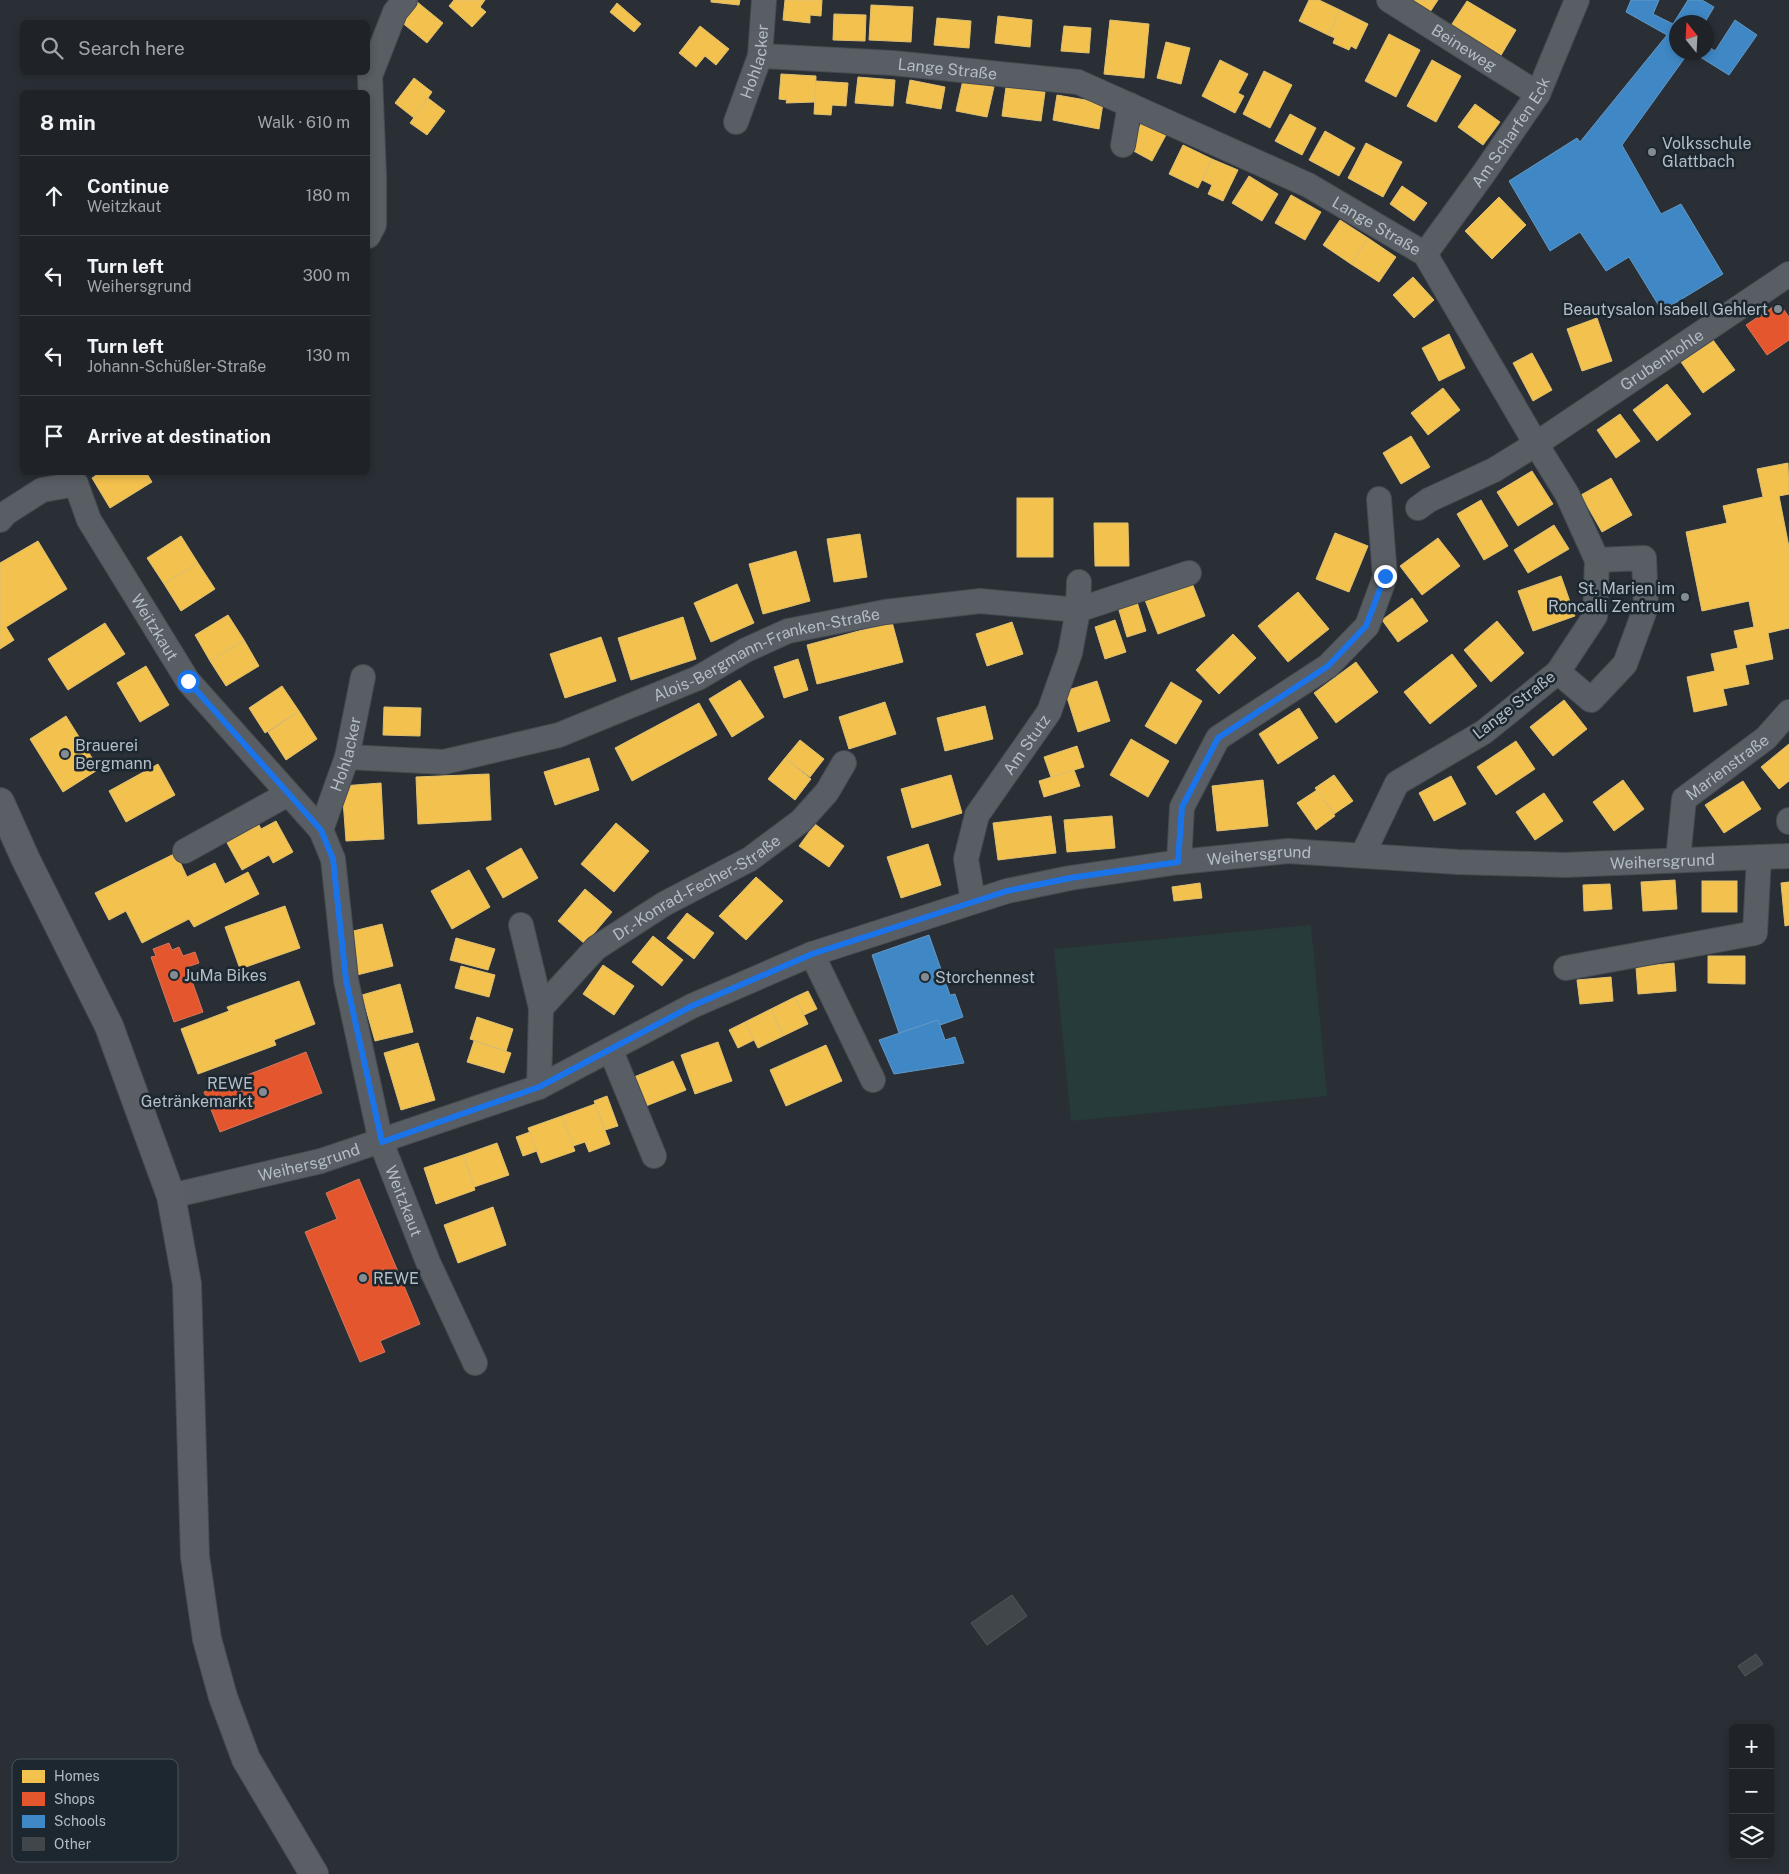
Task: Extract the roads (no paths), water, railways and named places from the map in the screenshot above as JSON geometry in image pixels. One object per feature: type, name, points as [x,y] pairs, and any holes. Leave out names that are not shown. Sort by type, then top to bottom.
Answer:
[{"type":"main road","points":[[0,802],[26,860],[109,1026],[171,1196],[187,1284],[195,1557],[208,1639],[223,1698],[246,1759],[314,1874]]},
{"type":"street","points":[[370,232],[374,225],[370,76],[395,12],[405,0]]},
{"type":"street","name":"Hohlacker","points":[[736,122],[760,56],[764,0]]},
{"type":"street","name":"Beineweg","points":[[1389,0],[1538,94]]},
{"type":"street","name":"Am Scharfen Eck","points":[[1425,254],[1538,94],[1577,0]]},
{"type":"street","name":"Lange Straße","points":[[760,56],[893,63],[1078,82],[1308,185],[1425,254],[1536,444],[1568,494],[1597,560],[1595,616],[1558,672],[1484,732],[1397,783],[1363,854]]},
{"type":"street","points":[[1124,145],[1130,106]]},
{"type":"street","name":"Grubenhohle","points":[[1536,444],[1789,274]]},
{"type":"street","points":[[1418,508],[1429,500],[1494,470],[1536,444]]},
{"type":"street","points":[[0,520],[6,513],[42,490],[78,478]]},
{"type":"street","name":"Weitzkaut","points":[[78,478],[89,520],[188,681],[321,830],[333,859],[346,980],[382,1142],[428,1262],[476,1363]]},
{"type":"street","points":[[1178,862],[1182,807],[1218,738],[1328,666],[1366,626],[1385,576],[1379,499]]},
{"type":"street","points":[[1558,672],[1591,700],[1625,664],[1646,607],[1644,558],[1597,560]]},
{"type":"street","name":"Alois-Bergmann-Franken-Straße","points":[[346,756],[444,762],[559,735],[698,678],[746,650],[788,631],[885,612],[980,600],[1078,610],[1189,572]]},
{"type":"street","name":"Am Stutz","points":[[973,901],[966,860],[977,815],[1049,712],[1070,653],[1078,610],[1079,582]]},
{"type":"street","name":"Hohlacker","points":[[321,830],[346,756],[363,677]]},
{"type":"street","name":"Marienstraße","points":[[1678,859],[1684,798],[1766,738],[1789,712]]},
{"type":"street","name":"Dr.-Konrad-Fecher-Straße","points":[[541,1008],[596,948],[664,904],[750,859],[801,821],[827,792],[844,762]]},
{"type":"street","points":[[185,851],[288,794]]},
{"type":"street","name":"Weihersgrund","points":[[171,1196],[321,1161],[382,1142],[539,1087],[611,1051],[692,1006],[812,954],[973,901],[1070,878],[1178,862],[1288,851],[1363,854],[1458,862],[1565,865],[1789,856]]},
{"type":"street","points":[[1566,968],[1756,933],[1759,857]]},
{"type":"street","points":[[521,925],[541,1008],[539,1087]]},
{"type":"street","points":[[812,954],[873,1080]]},
{"type":"street","points":[[611,1051],[654,1156]]},
{"type":"place","name":"Volksschule Glattbach","points":[[1652,152]]},
{"type":"place","name":"Beautysalon Isabell Gehlert","points":[[1778,309]]},
{"type":"place","name":"St. Marien im Roncalli Zentrum","points":[[1685,597]]},
{"type":"place","name":"Brauerei Bergmann","points":[[65,754]]},
{"type":"place","name":"JuMa Bikes","points":[[174,975]]},
{"type":"place","name":"Storchennest","points":[[925,977]]},
{"type":"place","name":"REWE Getränkemarkt","points":[[263,1092]]},
{"type":"place","name":"REWE","points":[[363,1278]]}]
